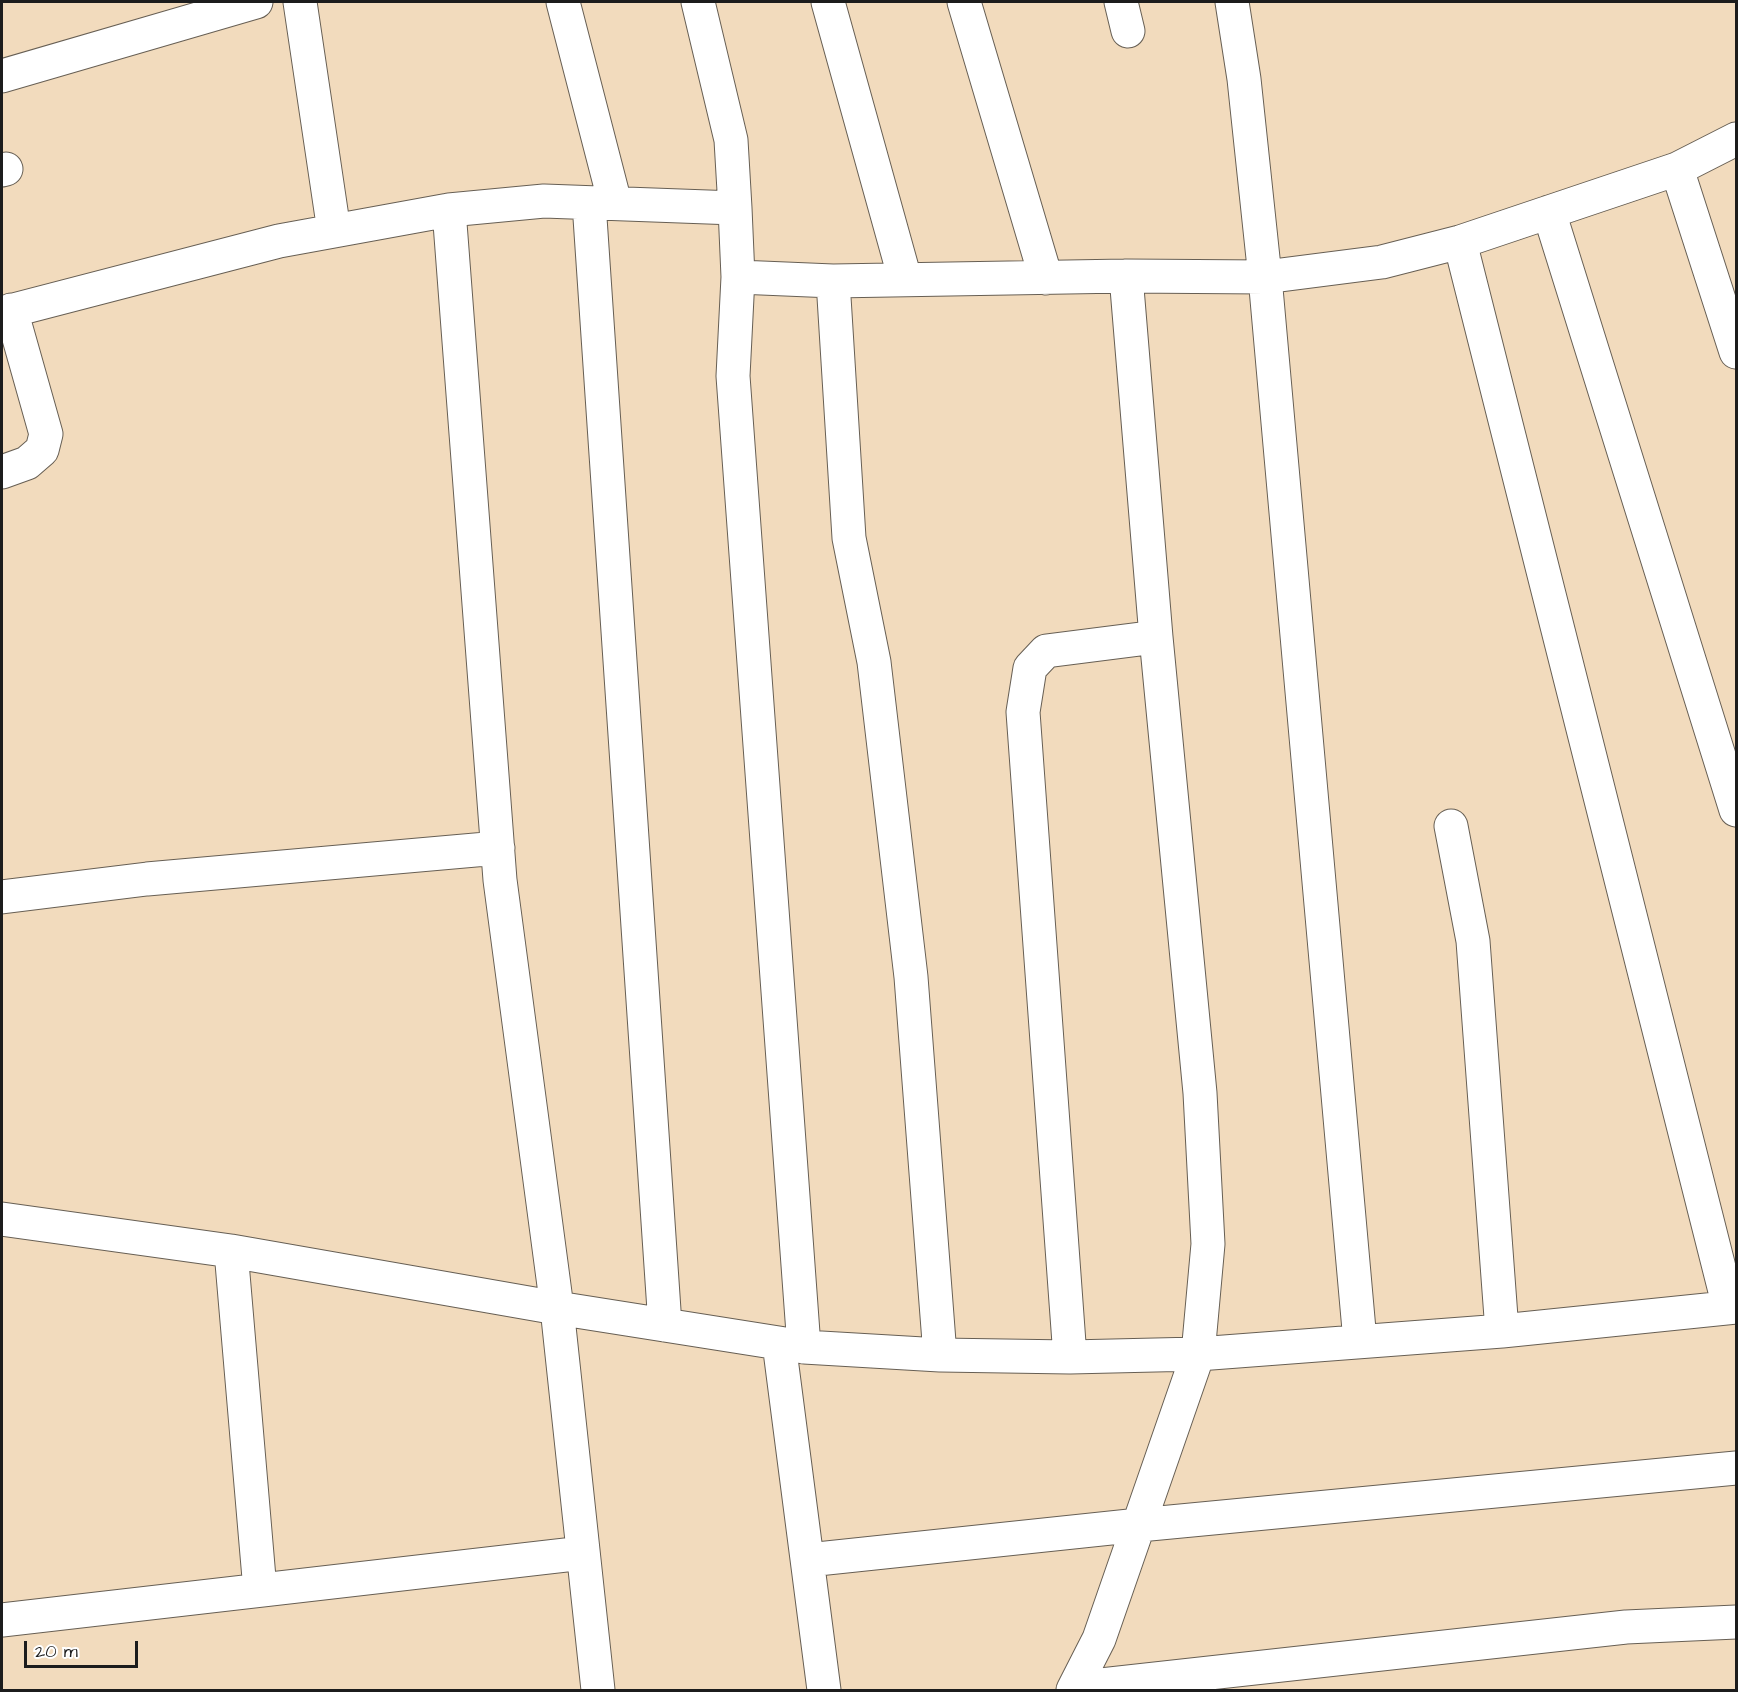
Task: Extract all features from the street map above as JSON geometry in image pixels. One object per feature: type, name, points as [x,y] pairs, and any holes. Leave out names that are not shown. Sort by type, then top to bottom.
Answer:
[{"type":"street","points":[[2,76],[256,2]]},
{"type":"street","points":[[300,2],[334,231]]},
{"type":"street","points":[[563,2],[602,203],[665,1325]]},
{"type":"street","points":[[698,2],[731,140],[738,277],[733,376],[792,1345],[808,1560],[824,1690]]},
{"type":"street","points":[[828,2],[905,279]]},
{"type":"street","points":[[964,2],[1046,278]]},
{"type":"street","points":[[1232,2],[1244,79],[1265,277],[1360,1341]]},
{"type":"street","points":[[738,277],[833,281],[1126,276],[1265,277],[1382,262],[1460,242],[1677,169],[1737,139]]},
{"type":"street","points":[[1677,169],[1737,352]]},
{"type":"street","points":[[2,472],[27,463],[42,450],[46,434],[6,311],[279,241],[448,210],[544,201],[735,208]]},
{"type":"street","points":[[448,210],[500,880],[557,1308],[598,1690]]},
{"type":"street","points":[[1549,212],[1737,810]]},
{"type":"street","points":[[2,1219],[231,1251],[557,1308],[792,1345],[940,1355],[1070,1357],[1198,1354],[1502,1331],[1733,1307],[1460,242]]},
{"type":"street","points":[[1073,1690],[1099,1639],[1198,1354],[1208,1244],[1200,1093],[1156,637],[1126,276]]},
{"type":"street","points":[[833,281],[849,538],[874,662],[911,977],[940,1355]]},
{"type":"street","points":[[1070,1357],[1023,712],[1030,668],[1046,651],[1156,637]]},
{"type":"street","points":[[1451,826],[1473,941],[1502,1331]]},
{"type":"street","points":[[2,897],[147,879],[498,848]]},
{"type":"street","points":[[231,1251],[260,1590]]},
{"type":"street","points":[[808,1560],[1139,1525],[1737,1468]]},
{"type":"street","points":[[2,1620],[584,1553]]},
{"type":"street","points":[[1073,1690],[1312,1676],[1626,1627],[1737,1622]]}]
